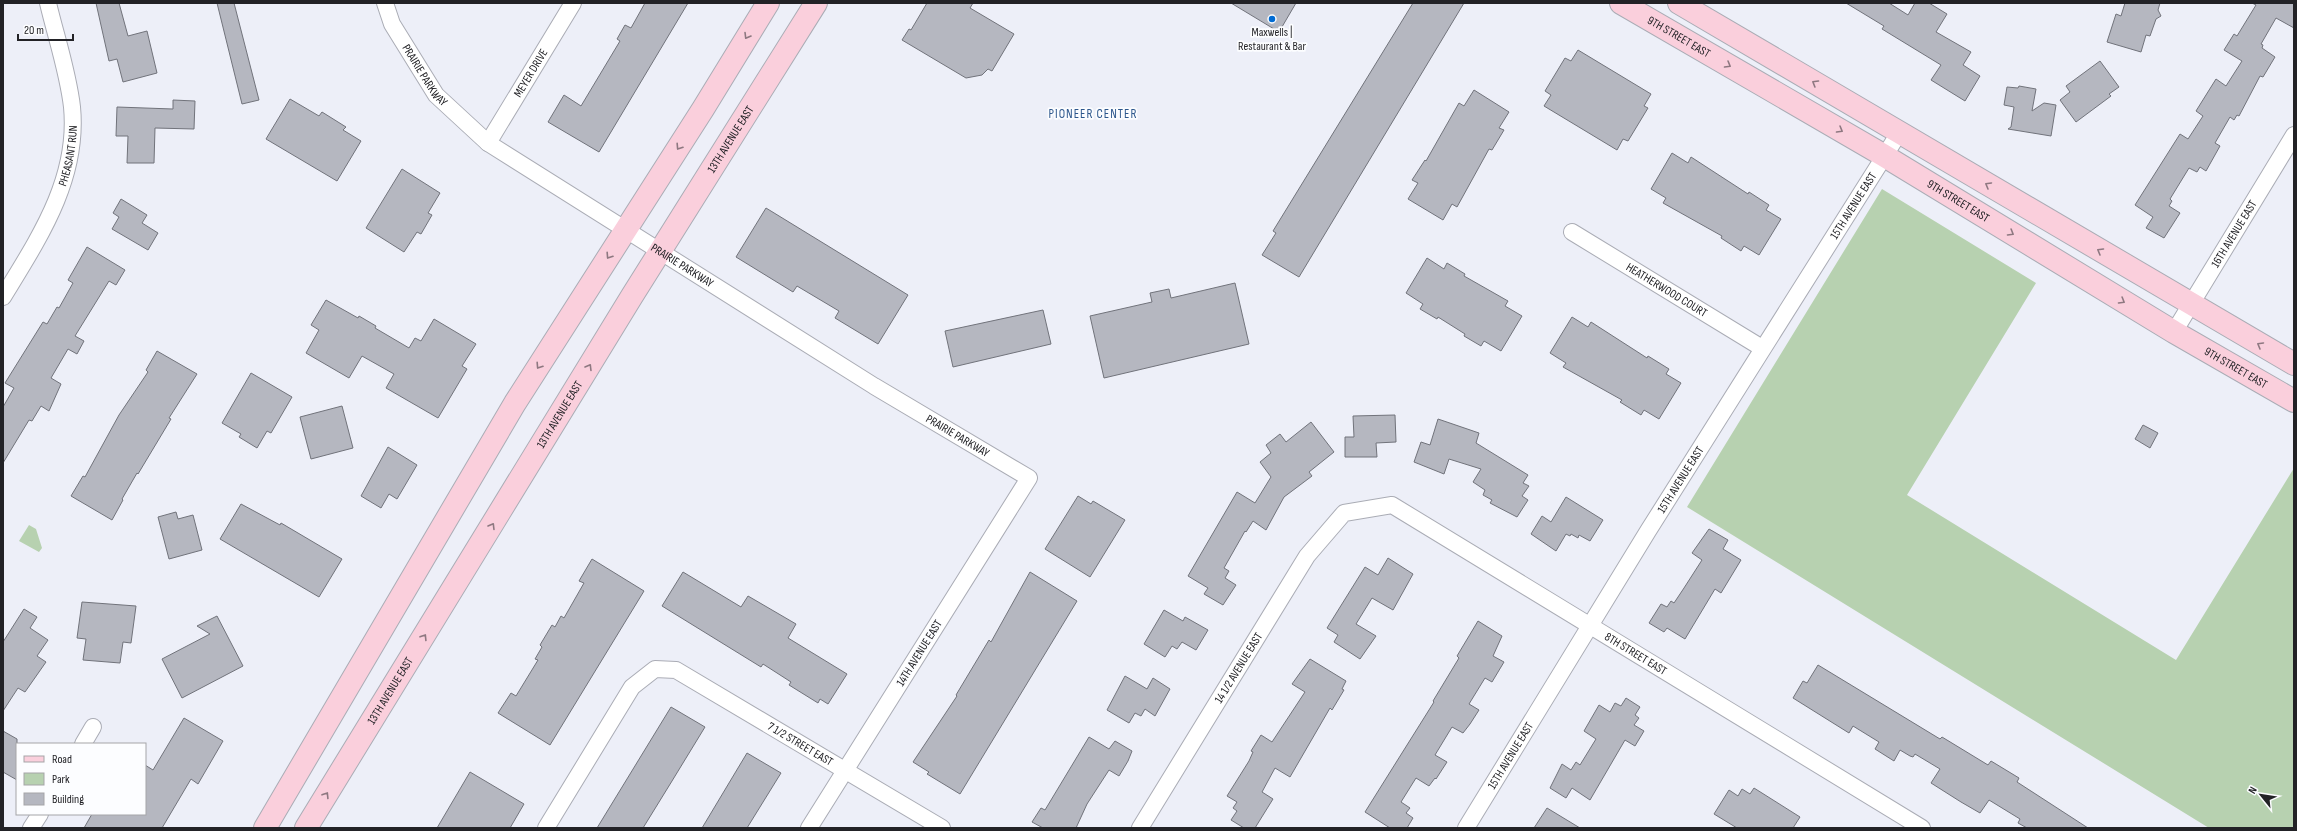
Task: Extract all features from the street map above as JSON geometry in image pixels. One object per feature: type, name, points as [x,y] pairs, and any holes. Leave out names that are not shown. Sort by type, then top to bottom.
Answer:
[{"type":"main road","points":[[265,828],[515,403],[626,230],[768,3]]},
{"type":"main road","name":"13TH AVENUE EAST","points":[[306,828],[660,252],[816,3]]},
{"type":"main road","name":"9TH STREET EAST","points":[[1621,3],[1883,156],[2174,332],[2294,402]]},
{"type":"main road","points":[[1679,3],[2294,364]]},
{"type":"street","name":"PHEASANT RUN","points":[[3,297],[42,231],[58,200],[67,172],[73,138],[72,106],[48,3]]},
{"type":"street","name":"PRAIRIE PARKWAY","points":[[385,3],[392,24],[436,95],[488,142],[874,386],[1029,478]]},
{"type":"street","name":"MEYER DRIVE","points":[[488,142],[573,3]]},
{"type":"street","name":"15TH AVENUE EAST","points":[[1466,828],[1589,626],[1762,348],[1899,133]]},
{"type":"street","name":"16TH AVENUE EAST","points":[[2174,332],[2294,135]]},
{"type":"street","name":"HEATHERWOOD COURT","points":[[1572,232],[1762,348]]},
{"type":"street","name":"14TH AVENUE EAST","points":[[809,828],[1029,478]]},
{"type":"street","name":"8TH STREET EAST","points":[[1344,513],[1392,505],[1922,828]]},
{"type":"street","name":"14 1/2 AVENUE EAST","points":[[1140,828],[1307,556],[1344,513]]},
{"type":"street","name":"7 1/2 STREET EAST","points":[[546,828],[632,687],[655,668],[676,670],[844,772],[942,828]]},
{"type":"street","points":[[84,743],[93,727]]},
{"type":"street","points":[[31,828],[39,815]]},
{"type":"green space","points":[[1882,189],[2036,283],[1907,495],[2176,660],[2294,468],[2294,825],[2292,828],[2209,828],[1687,507]]},
{"type":"green space","points":[[29,525],[36,529],[42,548],[39,552],[19,541]]},
{"type":"building","points":[[96,3],[119,3],[128,36],[147,31],[157,73],[123,82],[117,59],[109,61]]},
{"type":"building","points":[[217,3],[234,3],[259,100],[242,104]]},
{"type":"building","points":[[645,3],[688,3],[599,152],[548,122],[564,95],[581,106],[620,41],[617,39],[625,25],[631,28]]},
{"type":"building","points":[[927,3],[973,3],[970,8],[1014,34],[992,71],[988,69],[982,75],[966,78],[902,40],[909,29],[911,30]]},
{"type":"building","name":"Maxwells | Restaurant & Bar","points":[[1231,3],[1296,3],[1279,32]]},
{"type":"building","points":[[1413,3],[1464,3],[1299,277],[1262,255],[1276,233],[1273,231]]},
{"type":"building","points":[[1846,3],[1889,3],[1908,15],[1915,3],[1929,3],[1947,14],[1936,32],[1971,52],[1963,65],[1980,76],[1965,101],[1931,80],[1941,65],[1882,29],[1884,26]]},
{"type":"building","points":[[2125,3],[2160,3],[2158,10],[2161,16],[2156,19],[2150,36],[2146,35],[2141,52],[2107,42],[2116,14],[2121,16]]},
{"type":"building","points":[[2252,3],[2294,3],[2294,28],[2276,18],[2261,44],[2263,45],[2262,48],[2275,57],[2263,77],[2260,76],[2239,116],[2237,115],[2234,120],[2230,117],[2215,143],[2220,146],[2206,171],[2200,167],[2197,172],[2189,168],[2170,199],[2172,201],[2169,206],[2180,213],[2164,238],[2146,228],[2153,217],[2135,205],[2180,134],[2188,139],[2203,116],[2196,111],[2216,79],[2226,86],[2242,61],[2224,50],[2234,34],[2237,36],[2256,5]]},
{"type":"building","points":[[1578,50],[1651,94],[1644,106],[1648,108],[1628,141],[1623,139],[1617,150],[1544,106],[1551,95],[1545,91],[1565,58],[1571,61]]},
{"type":"building","points":[[2100,61],[2119,87],[2109,94],[2111,96],[2076,122],[2060,100],[2070,92],[2066,86]]},
{"type":"building","points":[[2019,86],[2036,89],[2032,111],[2044,103],[2056,105],[2051,136],[2008,129],[2011,127],[2014,107],[2004,105],[2007,87],[2018,88]]},
{"type":"building","points":[[1474,90],[1509,112],[1499,128],[1504,130],[1492,150],[1489,149],[1457,207],[1452,204],[1443,220],[1408,199],[1418,183],[1412,180],[1425,160],[1426,161],[1459,103],[1464,106]]},
{"type":"building","points":[[290,99],[319,116],[322,112],[346,127],[343,130],[361,141],[337,181],[266,139]]},
{"type":"building","points":[[173,100],[195,101],[194,129],[155,128],[154,163],[127,163],[128,136],[116,136],[117,107],[173,109]]},
{"type":"building","points":[[1672,153],[1688,163],[1691,157],[1748,194],[1749,192],[1769,205],[1766,210],[1781,219],[1759,255],[1744,246],[1741,251],[1721,238],[1722,236],[1663,203],[1666,198],[1651,189]]},
{"type":"building","points":[[402,169],[440,193],[428,213],[432,215],[421,234],[417,232],[404,252],[366,228]]},
{"type":"building","points":[[121,199],[147,215],[142,223],[158,233],[148,250],[112,229],[119,217],[113,213]]},
{"type":"building","points":[[766,208],[908,295],[878,344],[835,318],[839,311],[797,286],[793,292],[736,257]]},
{"type":"building","points":[[87,247],[125,270],[116,285],[109,281],[75,336],[84,341],[77,354],[68,349],[51,378],[61,384],[49,411],[41,406],[32,421],[29,420],[3,463],[3,407],[14,388],[5,383],[43,322],[47,324],[57,307],[59,308],[73,283],[68,280]]},
{"type":"building","points":[[1427,258],[1444,269],[1447,263],[1465,274],[1464,276],[1508,301],[1505,306],[1522,316],[1501,351],[1484,341],[1481,346],[1464,336],[1465,334],[1438,317],[1437,319],[1420,309],[1423,304],[1406,293]]},
{"type":"building","points":[[1235,283],[1249,344],[1104,378],[1090,316],[1152,302],[1150,293],[1169,289],[1171,298]]},
{"type":"building","points":[[326,300],[358,318],[359,316],[376,326],[375,328],[409,348],[415,338],[421,341],[434,319],[476,344],[462,366],[467,369],[438,418],[386,388],[394,374],[362,356],[349,378],[306,353],[319,330],[311,325]]},
{"type":"building","points":[[1043,310],[1051,344],[953,367],[945,331]]},
{"type":"building","points":[[1572,317],[1588,327],[1591,322],[1647,358],[1648,356],[1669,369],[1666,374],[1681,383],[1659,419],[1644,410],[1641,415],[1620,402],[1622,400],[1563,367],[1566,363],[1550,353]]},
{"type":"building","points":[[157,351],[197,374],[169,418],[171,419],[138,474],[137,473],[112,520],[71,496],[83,476],[85,477],[119,415],[148,372],[146,370]]},
{"type":"building","points":[[251,373],[292,397],[271,433],[267,431],[257,448],[239,437],[241,434],[222,423]]},
{"type":"building","points":[[342,406],[353,448],[311,459],[300,417]]},
{"type":"building","points":[[1395,415],[1396,442],[1376,443],[1377,457],[1345,457],[1345,437],[1354,437],[1353,416]]},
{"type":"building","points":[[1438,419],[1479,433],[1476,443],[1528,475],[1523,483],[1529,486],[1522,496],[1528,500],[1517,517],[1490,503],[1492,500],[1483,495],[1485,490],[1473,482],[1481,469],[1449,459],[1444,474],[1414,462],[1421,442],[1430,445]]},
{"type":"building","points":[[1311,422],[1334,452],[1309,472],[1312,476],[1284,497],[1266,530],[1253,521],[1246,532],[1245,531],[1224,568],[1229,571],[1225,578],[1236,585],[1223,605],[1204,594],[1208,588],[1188,576],[1237,492],[1255,503],[1271,477],[1260,462],[1271,453],[1266,445],[1280,434],[1286,442]]},
{"type":"building","points":[[2143,425],[2158,433],[2150,448],[2135,439]]},
{"type":"building","points":[[388,447],[417,465],[397,499],[389,494],[381,508],[361,496]]},
{"type":"building","points":[[1078,496],[1091,504],[1093,501],[1125,520],[1090,577],[1045,549]]},
{"type":"building","points":[[1566,497],[1603,520],[1590,541],[1579,535],[1578,538],[1571,534],[1570,536],[1566,534],[1556,551],[1531,534],[1542,516],[1551,522]]},
{"type":"building","points":[[241,504],[280,525],[281,523],[342,559],[319,597],[220,539]]},
{"type":"building","points":[[176,512],[178,519],[193,515],[202,550],[169,559],[158,517]]},
{"type":"building","points":[[1709,529],[1728,540],[1723,549],[1741,560],[1721,593],[1715,589],[1685,639],[1667,628],[1664,632],[1649,623],[1661,604],[1667,607],[1671,601],[1674,603],[1702,560],[1692,553]]},
{"type":"building","points":[[1388,558],[1413,574],[1393,610],[1372,598],[1356,624],[1376,636],[1360,659],[1334,642],[1338,635],[1327,628],[1365,567],[1378,575]]},
{"type":"building","points":[[592,559],[644,591],[550,745],[498,713],[511,693],[516,696],[538,660],[535,659],[542,647],[540,645],[552,625],[555,627],[561,616],[564,618],[584,583],[579,581]]},
{"type":"building","points":[[683,572],[741,607],[748,596],[796,624],[788,638],[847,674],[828,704],[820,699],[818,703],[789,685],[791,682],[763,664],[761,667],[662,606]]},
{"type":"building","points":[[1030,572],[1077,601],[960,794],[927,774],[929,772],[913,762],[957,696],[956,695],[989,640],[991,642]]},
{"type":"building","points":[[82,602],[136,606],[131,643],[123,642],[120,663],[83,660],[86,639],[77,638]]},
{"type":"building","points":[[24,609],[37,617],[30,628],[48,640],[37,656],[46,662],[25,692],[18,688],[3,711],[3,642]]},
{"type":"building","points":[[1164,610],[1183,621],[1185,617],[1208,630],[1196,650],[1182,642],[1177,649],[1172,646],[1165,657],[1144,644]]},
{"type":"building","points":[[217,616],[243,666],[182,698],[162,659],[210,634],[197,626]]},
{"type":"building","points":[[1478,621],[1502,636],[1493,656],[1504,662],[1492,682],[1485,678],[1469,704],[1479,710],[1470,724],[1463,733],[1452,727],[1435,755],[1447,762],[1436,779],[1435,778],[1429,786],[1416,778],[1401,802],[1410,808],[1406,813],[1413,818],[1407,828],[1390,828],[1365,812],[1434,702],[1433,701],[1459,658],[1457,656]]},
{"type":"building","points":[[1310,659],[1346,681],[1342,689],[1344,690],[1332,710],[1330,708],[1290,777],[1275,768],[1262,792],[1273,799],[1255,828],[1244,828],[1231,820],[1237,811],[1233,808],[1237,802],[1227,796],[1249,761],[1253,752],[1251,751],[1261,735],[1272,742],[1305,692],[1292,684]]},
{"type":"building","points":[[1818,665],[1940,739],[1942,737],[1988,765],[1991,761],[2019,778],[2017,782],[2088,828],[2027,828],[2018,823],[2020,819],[1989,800],[1980,813],[1961,802],[1931,783],[1940,769],[1915,754],[1913,757],[1900,750],[1894,761],[1875,749],[1879,742],[1853,726],[1849,733],[1793,698],[1803,681],[1807,683]]},
{"type":"building","points":[[1125,676],[1147,689],[1153,678],[1170,689],[1155,716],[1145,709],[1141,716],[1135,713],[1129,723],[1107,710]]},
{"type":"building","points":[[1626,698],[1640,707],[1635,715],[1639,718],[1634,725],[1644,731],[1635,746],[1625,740],[1590,800],[1572,788],[1566,798],[1550,788],[1562,764],[1571,770],[1576,762],[1580,765],[1596,739],[1584,731],[1599,705],[1610,712],[1615,703],[1621,706]]},
{"type":"building","points":[[671,707],[705,727],[672,781],[643,828],[597,828]]},
{"type":"building","points":[[184,718],[223,741],[198,784],[191,779],[162,828],[84,828],[91,815],[146,815],[146,766],[153,770]]},
{"type":"building","points":[[3,731],[17,739],[16,779],[3,772]]},
{"type":"building","points":[[1089,737],[1109,749],[1115,741],[1132,751],[1119,776],[1109,770],[1087,804],[1076,828],[1043,828],[1032,822],[1041,808],[1045,810]]},
{"type":"building","points":[[747,753],[781,773],[747,828],[702,828]]},
{"type":"building","points":[[470,772],[524,804],[510,828],[437,828]]},
{"type":"building","points":[[1754,788],[1800,817],[1793,828],[1737,828],[1714,814],[1729,790],[1738,796],[1742,789],[1750,794]]},
{"type":"building","points":[[1547,808],[1580,828],[1534,828]]},
{"type":"place","name":"Maxwells | Restaurant & Bar","points":[[1272,19]]},
{"type":"district","name":"PIONEER CENTER","points":[[1093,113]]}]
